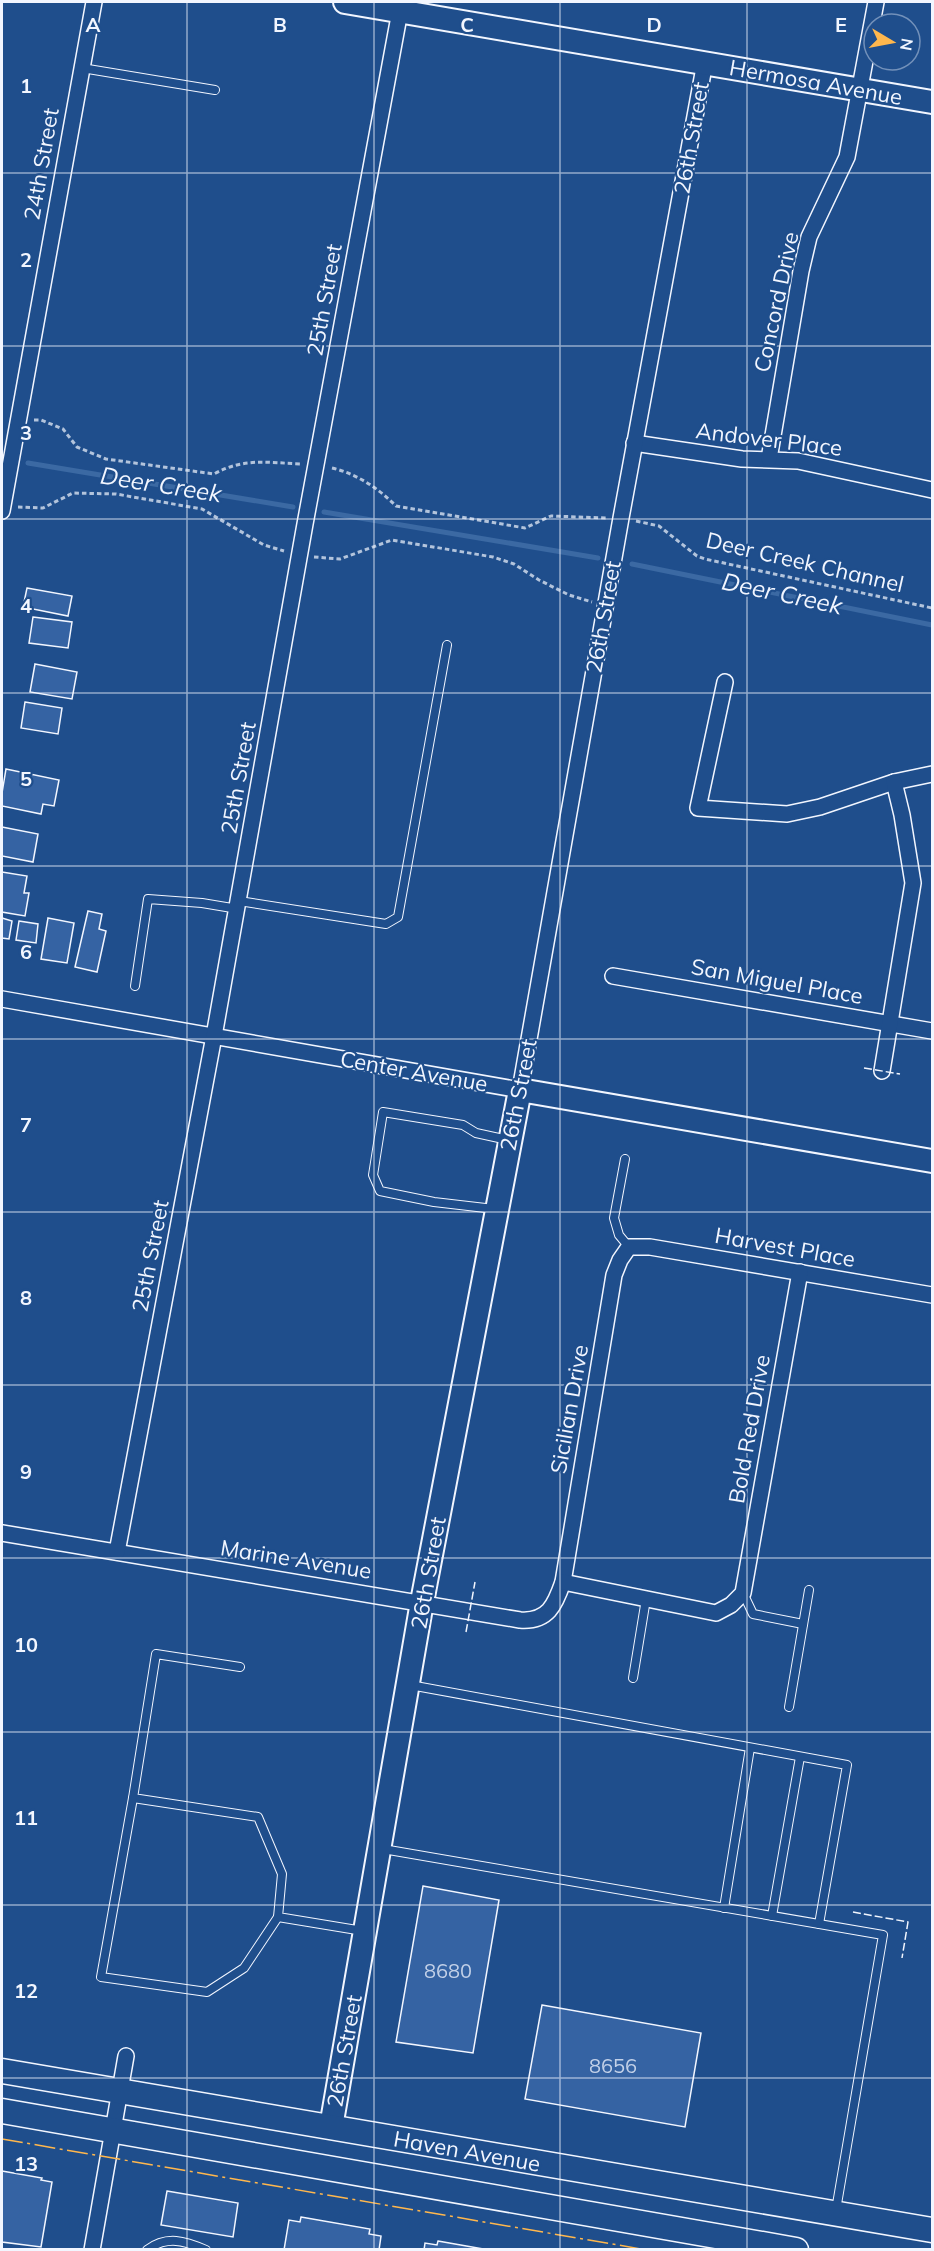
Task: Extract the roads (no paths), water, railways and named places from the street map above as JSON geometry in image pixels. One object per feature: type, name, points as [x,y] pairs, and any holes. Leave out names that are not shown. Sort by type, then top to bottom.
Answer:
[{"type":"main road","name":"Haven Avenue","points":[[2,2071],[933,2230]]},
{"type":"main road","name":"Haven Avenue","points":[[2,2111],[765,2247],[796,2250]]},
{"type":"street","name":"24th Street","points":[[2,507],[94,2]]},
{"type":"street","name":"Hermosa Avenue","points":[[345,2],[933,102]]},
{"type":"street","name":"Concord Drive","points":[[769,459],[801,271],[809,237],[847,157],[876,2]]},
{"type":"street","name":"25th Street","points":[[117,1552],[214,1036],[400,11]]},
{"type":"street","name":"26th Street","points":[[331,2127],[422,1602],[520,1090],[634,443],[705,62]]},
{"type":"street","name":"Andover Place","points":[[634,443],[713,456],[798,461],[933,490]]},
{"type":"street","points":[[725,682],[699,808],[787,814],[820,807],[894,782],[933,774]]},
{"type":"street","points":[[882,1071],[914,883],[894,782]]},
{"type":"street","name":"San Miguel Place","points":[[613,976],[933,1031]]},
{"type":"street","name":"Center Avenue","points":[[2,999],[933,1161]]},
{"type":"street","name":"Harvest Place","points":[[629,1247],[650,1247],[933,1295]]},
{"type":"street","name":"Sicilian Drive","points":[[563,1582],[614,1275],[629,1247]]},
{"type":"street","name":"Bold Red Drive","points":[[743,1593],[800,1272]]},
{"type":"street","name":"Marine Avenue","points":[[2,1533],[530,1621],[548,1612],[563,1582]]},
{"type":"street","points":[[563,1582],[716,1613],[731,1605],[743,1593]]},
{"type":"street","points":[[92,2250],[126,2056]]},
{"type":"lane","points":[[82,68],[215,90]]},
{"type":"lane","points":[[135,986],[148,899],[238,905],[386,924],[398,917],[447,645]]},
{"type":"lane","points":[[496,1209],[434,1202],[380,1191],[373,1175],[382,1112],[463,1125],[476,1133],[510,1140]]},
{"type":"lane","points":[[625,1159],[614,1218],[619,1235],[629,1247]]},
{"type":"lane","points":[[789,1707],[809,1590]]},
{"type":"lane","points":[[743,1593],[753,1614],[803,1624]]},
{"type":"lane","points":[[633,1678],[646,1599]]},
{"type":"lane","points":[[133,1798],[258,1817],[282,1874],[278,1917],[244,1968],[207,1992],[101,1977],[156,1654],[240,1667]]},
{"type":"lane","points":[[408,1685],[847,1765],[819,1924]]},
{"type":"lane","points":[[724,1908],[750,1748]]},
{"type":"lane","points":[[772,1916],[800,1757]]},
{"type":"lane","points":[[379,1848],[882,1935],[836,2215]]},
{"type":"lane","points":[[278,1917],[365,1931]]},
{"type":"lane","points":[[147,2250],[164,2240],[183,2240],[206,2250]]},
{"type":"waterway","name":"Deer Creek","points":[[28,463],[293,507]]},
{"type":"waterway","name":"Deer Creek","points":[[324,512],[598,558]]},
{"type":"waterway","name":"Deer Creek","points":[[632,564],[932,625]]}]
